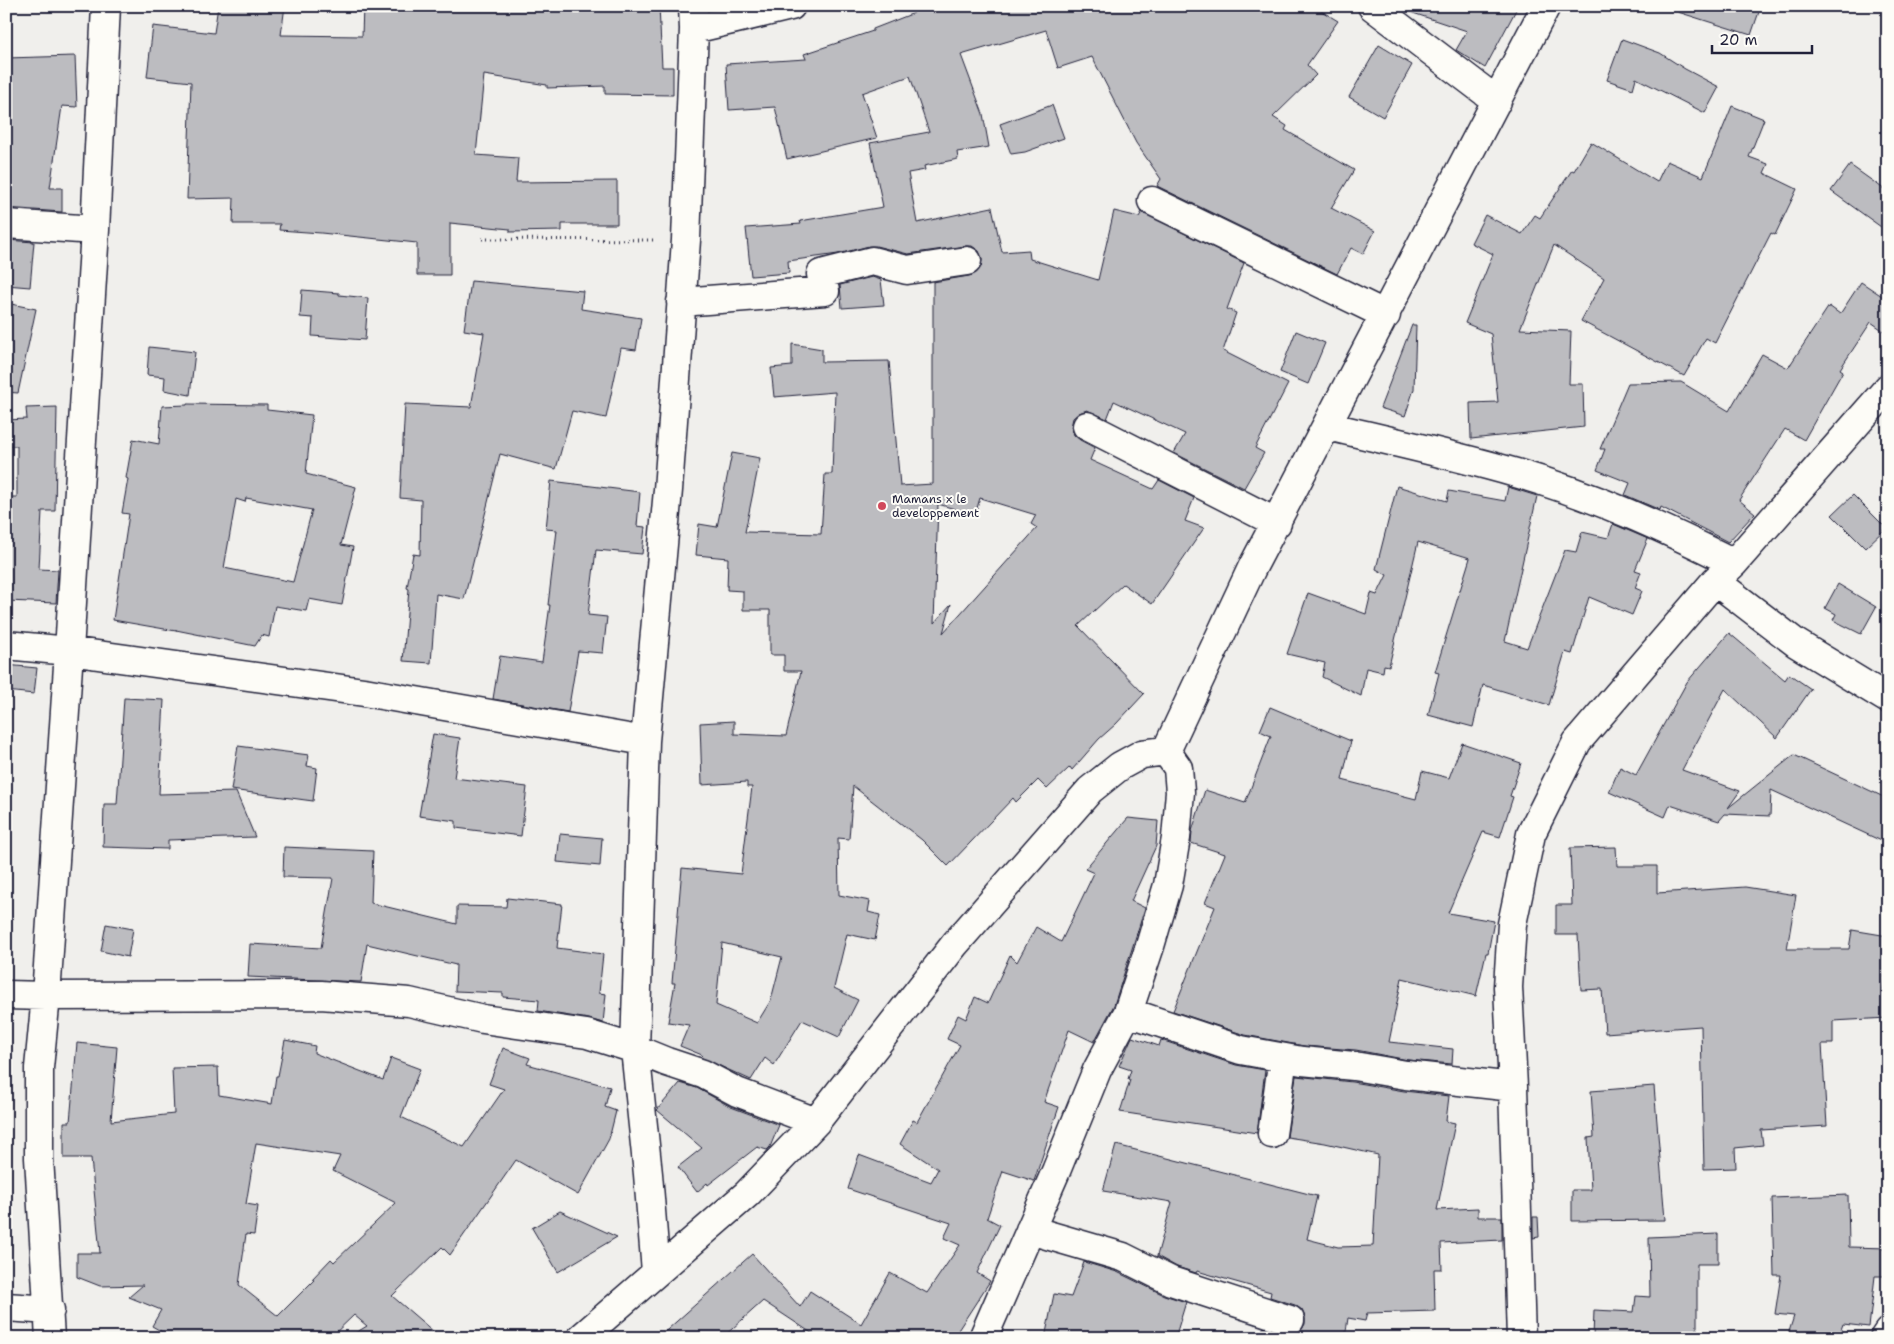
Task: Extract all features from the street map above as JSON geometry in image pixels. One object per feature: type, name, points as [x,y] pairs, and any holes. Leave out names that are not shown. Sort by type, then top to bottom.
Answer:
[{"type":"street","points":[[50,1338],[50,1310],[40,1158],[39,1068],[46,996],[69,652],[95,230],[106,6]]},
{"type":"street","points":[[656,1272],[635,1048],[644,741],[668,490],[686,240],[693,18],[791,6]]},
{"type":"street","points":[[1372,6],[1497,101]]},
{"type":"street","points":[[1166,751],[1252,568],[1546,6]]},
{"type":"street","points":[[1152,201],[1386,315]]},
{"type":"street","points":[[6,224],[95,230]]},
{"type":"street","points":[[681,302],[825,291],[821,274],[872,261],[907,270],[967,261]]},
{"type":"street","points":[[1521,1338],[1514,1087],[1508,987],[1512,924],[1531,834],[1577,742],[1888,388]]},
{"type":"street","points":[[1087,426],[1277,522]]},
{"type":"street","points":[[1327,426],[1516,473],[1589,497],[1648,521],[1725,572],[1796,643],[1888,699]]},
{"type":"street","points":[[6,645],[364,692],[644,741]]},
{"type":"street","points":[[983,1338],[1097,1070],[1128,1012],[1168,885],[1176,838],[1180,792],[1178,768],[1166,751]]},
{"type":"street","points":[[581,1338],[747,1194],[816,1122],[955,944],[1090,790],[1120,766],[1142,754],[1166,751]]},
{"type":"street","points":[[6,995],[321,996],[410,1002],[483,1019],[588,1034],[635,1048],[667,1062],[704,1074],[737,1092],[816,1122]]},
{"type":"street","points":[[1128,1012],[1241,1050],[1283,1058],[1406,1075],[1514,1087]]},
{"type":"street","points":[[1272,1134],[1283,1058]]},
{"type":"street","points":[[1030,1230],[1123,1257],[1171,1281],[1290,1320]]},
{"type":"street","points":[[6,1307],[50,1310]]},
{"type":"street","points":[[1884,1338],[1888,1332]]},
{"type":"path","points":[[482,239],[686,240]]},
{"type":"building","points":[[218,6],[285,6],[281,35],[362,36],[363,6],[659,6],[662,67],[673,67],[673,95],[605,94],[605,86],[547,88],[547,85],[484,75],[476,155],[518,158],[516,182],[617,181],[617,224],[562,224],[562,231],[510,232],[510,229],[450,223],[450,275],[417,275],[417,243],[279,230],[280,224],[233,224],[234,198],[187,199],[191,82],[147,77],[153,26],[214,33]]},
{"type":"building","points":[[912,6],[1313,6],[1338,21],[1307,65],[1316,75],[1273,117],[1287,126],[1285,130],[1354,170],[1331,208],[1375,231],[1363,254],[1351,248],[1337,274],[1157,186],[1161,179],[1136,143],[1092,57],[1058,68],[1046,30],[961,55],[983,114],[989,147],[957,152],[958,159],[924,166],[925,170],[908,173],[917,223],[992,207],[1002,252],[1029,250],[1030,259],[1098,280],[1114,211],[1139,217],[1142,212],[1244,263],[1227,309],[1236,313],[1223,351],[1288,384],[1255,448],[1264,453],[1244,488],[1174,453],[1185,434],[1114,401],[1107,419],[1087,410],[1073,418],[1071,427],[1074,435],[1095,448],[1090,460],[1153,489],[1159,480],[1194,498],[1185,521],[1204,528],[1152,604],[1123,584],[1078,626],[1144,694],[1099,739],[1072,770],[1070,767],[1047,789],[1038,780],[1016,802],[1013,798],[948,866],[922,840],[853,786],[849,839],[838,838],[839,895],[870,901],[868,912],[880,915],[875,940],[847,934],[834,988],[858,1000],[839,1037],[802,1020],[774,1065],[765,1058],[751,1080],[680,1046],[689,1025],[668,1022],[675,983],[672,983],[682,868],[741,874],[752,787],[747,787],[747,782],[702,785],[700,723],[734,721],[734,734],[786,736],[801,671],[784,671],[784,655],[770,655],[770,610],[743,610],[743,591],[727,590],[728,558],[696,555],[699,524],[717,527],[732,453],[760,458],[745,532],[821,534],[825,474],[832,474],[835,392],[774,397],[771,368],[792,366],[792,344],[822,349],[822,362],[889,361],[900,486],[933,484],[933,282],[969,276],[976,273],[981,267],[982,259],[979,251],[972,246],[908,254],[869,246],[838,254],[788,261],[789,273],[751,276],[746,228],[801,224],[800,221],[883,207],[870,143],[929,132],[910,76],[862,93],[877,138],[787,159],[775,107],[729,110],[726,64],[806,59],[804,54],[873,31],[873,29],[914,13]],"holes":[[[980,498],[1036,515],[1031,524],[1037,528],[943,633],[951,604],[934,623],[938,504],[975,515]],[[722,943],[782,957],[771,1000],[757,1023],[716,1005]]]},
{"type":"building","points":[[1407,6],[1518,6],[1485,68],[1456,50],[1467,31],[1407,11]]},
{"type":"building","points":[[1679,6],[1761,6],[1751,35],[1678,12]]},
{"type":"building","points":[[1622,39],[1660,53],[1719,87],[1705,113],[1636,78],[1633,89],[1607,80]]},
{"type":"building","points":[[1379,45],[1412,65],[1383,117],[1349,97]]},
{"type":"building","points":[[75,56],[77,107],[62,106],[50,188],[62,188],[62,212],[6,208],[6,58]]},
{"type":"building","points":[[1052,105],[1064,138],[1025,152],[1011,154],[1000,124]]},
{"type":"building","points":[[1732,106],[1764,119],[1749,157],[1768,164],[1764,173],[1797,189],[1775,235],[1771,233],[1715,343],[1706,338],[1684,376],[1581,321],[1604,278],[1554,245],[1520,329],[1571,331],[1569,384],[1583,384],[1584,427],[1471,439],[1470,403],[1498,402],[1491,334],[1465,323],[1493,254],[1471,243],[1485,215],[1522,234],[1535,215],[1540,218],[1572,170],[1574,171],[1591,142],[1657,182],[1667,161],[1703,177]]},
{"type":"building","points":[[1850,165],[1888,192],[1888,232],[1831,191]]},
{"type":"building","points":[[6,240],[34,242],[30,287],[6,285]]},
{"type":"building","points":[[872,277],[881,280],[884,305],[842,308],[840,285]]},
{"type":"building","points":[[471,281],[583,291],[581,309],[641,318],[636,350],[621,348],[606,418],[572,411],[556,469],[500,454],[464,599],[436,594],[431,663],[403,661],[409,589],[407,588],[413,554],[420,555],[421,500],[400,498],[405,404],[471,407],[484,333],[464,330]]},
{"type":"building","points":[[1861,282],[1888,300],[1888,334],[1871,322],[1840,369],[1843,371],[1804,440],[1785,429],[1739,500],[1755,513],[1728,542],[1661,507],[1660,510],[1625,495],[1630,483],[1597,470],[1605,449],[1600,449],[1628,383],[1681,382],[1729,411],[1762,354],[1788,368],[1829,306],[1840,314]]},
{"type":"building","points":[[302,290],[368,298],[365,340],[312,336],[313,318],[300,317]]},
{"type":"building","points":[[11,304],[36,309],[18,393],[6,392],[6,327]]},
{"type":"building","points":[[1412,325],[1416,325],[1414,389],[1405,416],[1380,408]]},
{"type":"building","points":[[1296,331],[1325,343],[1308,384],[1280,372]]},
{"type":"building","points":[[149,347],[195,352],[190,395],[164,390],[165,377],[147,375]]},
{"type":"building","points":[[267,405],[267,410],[312,415],[306,474],[356,487],[341,545],[353,547],[342,605],[309,599],[306,611],[275,606],[269,637],[262,635],[255,646],[176,630],[113,620],[129,514],[122,513],[133,439],[159,444],[162,406]],"holes":[[[246,498],[312,510],[293,582],[224,568],[236,499],[245,502]]]},
{"type":"building","points":[[57,407],[55,511],[42,511],[39,569],[58,570],[56,603],[6,601],[6,497],[17,497],[17,446],[6,446],[6,420],[27,419],[26,408]]},
{"type":"building","points":[[551,481],[640,492],[637,526],[645,527],[642,554],[596,550],[588,615],[607,617],[603,653],[578,651],[568,712],[493,699],[500,656],[542,662],[550,605],[548,605],[557,530],[546,529]]},
{"type":"building","points":[[1397,486],[1447,501],[1449,491],[1505,501],[1508,487],[1537,496],[1505,641],[1527,648],[1565,550],[1576,552],[1582,532],[1608,538],[1613,524],[1648,539],[1635,570],[1641,572],[1635,588],[1642,591],[1632,615],[1589,597],[1572,654],[1565,652],[1549,705],[1483,685],[1473,727],[1428,715],[1439,673],[1435,672],[1470,558],[1418,542],[1389,666],[1384,665],[1383,672],[1366,668],[1361,696],[1322,677],[1325,663],[1287,654],[1308,593],[1366,614],[1371,593],[1377,595],[1387,575],[1376,569]]},
{"type":"building","points":[[1853,495],[1886,528],[1865,548],[1832,515]]},
{"type":"building","points":[[1838,584],[1876,607],[1861,634],[1833,620],[1836,614],[1825,608]]},
{"type":"building","points":[[1729,633],[1785,680],[1789,674],[1811,689],[1777,738],[1725,689],[1682,770],[1740,791],[1728,808],[1794,755],[1888,799],[1888,844],[1771,790],[1770,816],[1725,814],[1719,821],[1670,805],[1665,817],[1609,792],[1620,767],[1636,775],[1687,682]]},
{"type":"building","points":[[6,665],[37,668],[34,694],[6,691]]},
{"type":"building","points":[[124,698],[164,700],[159,794],[236,792],[255,837],[168,840],[168,849],[103,847],[104,804],[117,804]]},
{"type":"building","points":[[1270,707],[1351,741],[1342,780],[1416,799],[1422,771],[1449,778],[1462,743],[1521,763],[1510,796],[1513,797],[1500,837],[1483,832],[1448,913],[1494,921],[1488,953],[1486,953],[1476,996],[1402,978],[1389,1042],[1453,1049],[1452,1064],[1408,1060],[1356,1050],[1304,1046],[1245,1035],[1173,1011],[1215,907],[1205,903],[1225,854],[1191,843],[1192,831],[1205,790],[1245,803],[1271,736],[1260,731]]},
{"type":"building","points":[[433,734],[460,738],[454,778],[527,787],[521,836],[456,828],[456,821],[419,816]]},
{"type":"building","points":[[238,746],[309,755],[307,766],[317,768],[313,801],[231,790]]},
{"type":"building","points":[[1128,818],[1158,821],[1156,846],[1131,901],[1145,908],[1114,1005],[1094,1042],[1069,1030],[1044,1102],[1059,1107],[1034,1181],[1003,1171],[987,1218],[1000,1225],[977,1273],[990,1281],[953,1338],[819,1338],[763,1301],[722,1338],[658,1338],[752,1254],[800,1307],[810,1291],[861,1324],[890,1273],[927,1293],[960,1245],[944,1238],[951,1223],[848,1189],[859,1155],[931,1182],[938,1169],[900,1144],[913,1120],[917,1122],[960,1045],[947,1039],[958,1015],[966,1019],[975,997],[988,1003],[1010,955],[1017,962],[1036,927],[1061,942],[1094,873],[1085,869]]},
{"type":"building","points":[[560,834],[602,838],[600,866],[557,862]]},
{"type":"building","points":[[284,847],[373,851],[371,903],[457,924],[457,906],[506,907],[507,898],[562,904],[557,948],[603,954],[599,993],[606,994],[603,1023],[538,1011],[539,1000],[503,997],[503,993],[455,991],[456,965],[367,944],[361,982],[248,977],[250,944],[321,948],[333,878],[283,877]]},
{"type":"building","points":[[1616,847],[1617,866],[1657,866],[1657,893],[1745,887],[1796,895],[1787,949],[1849,949],[1852,930],[1888,936],[1888,957],[1882,993],[1888,992],[1888,1018],[1833,1021],[1833,1044],[1822,1044],[1827,1126],[1761,1130],[1763,1145],[1735,1148],[1736,1168],[1704,1169],[1701,1026],[1605,1033],[1602,989],[1581,990],[1578,935],[1556,935],[1556,905],[1572,905],[1570,848]]},
{"type":"building","points":[[106,924],[133,929],[128,957],[101,951]]},
{"type":"building","points":[[1132,1037],[1159,1046],[1161,1040],[1236,1065],[1265,1070],[1257,1133],[1120,1112],[1130,1080],[1128,1079],[1131,1070],[1119,1066]]},
{"type":"building","points":[[285,1040],[315,1046],[314,1053],[383,1080],[391,1058],[420,1069],[401,1117],[464,1147],[504,1089],[489,1084],[503,1048],[530,1058],[527,1064],[610,1087],[605,1107],[616,1111],[609,1139],[578,1195],[516,1160],[450,1255],[442,1247],[392,1296],[441,1338],[347,1338],[367,1326],[354,1315],[330,1338],[173,1338],[152,1326],[161,1310],[129,1297],[143,1285],[100,1286],[77,1277],[77,1253],[100,1253],[91,1158],[64,1158],[64,1122],[70,1122],[77,1043],[117,1047],[111,1121],[174,1114],[172,1068],[218,1067],[219,1095],[272,1104],[276,1076],[278,1076]],"holes":[[[256,1143],[340,1156],[333,1171],[396,1203],[334,1262],[331,1259],[312,1279],[314,1280],[278,1316],[239,1285],[246,1234],[254,1235],[258,1206],[246,1204]]]},
{"type":"building","points":[[1296,1076],[1449,1096],[1446,1121],[1455,1123],[1437,1210],[1478,1208],[1478,1217],[1502,1217],[1502,1240],[1441,1243],[1442,1269],[1434,1269],[1435,1311],[1367,1313],[1365,1321],[1348,1318],[1345,1338],[1261,1338],[1263,1328],[1286,1335],[1300,1332],[1305,1324],[1302,1310],[1295,1305],[1270,1297],[1271,1292],[1177,1267],[1157,1256],[1172,1202],[1103,1191],[1116,1145],[1317,1196],[1307,1239],[1338,1247],[1373,1246],[1378,1155],[1287,1137]]},
{"type":"building","points":[[680,1083],[697,1088],[731,1107],[779,1125],[770,1147],[767,1150],[757,1147],[697,1192],[678,1167],[702,1148],[657,1110]]},
{"type":"building","points":[[1654,1086],[1665,1220],[1572,1221],[1572,1190],[1591,1190],[1588,1138],[1594,1137],[1591,1091]]},
{"type":"building","points":[[1848,1195],[1849,1247],[1888,1248],[1888,1276],[1875,1276],[1869,1327],[1843,1324],[1838,1338],[1787,1338],[1794,1316],[1775,1314],[1781,1275],[1774,1275],[1772,1198]]},
{"type":"building","points":[[560,1211],[617,1237],[558,1272],[532,1228]]},
{"type":"building","points":[[1533,1217],[1538,1217],[1539,1237],[1533,1238]]},
{"type":"building","points":[[1718,1234],[1718,1264],[1697,1264],[1697,1338],[1593,1338],[1594,1310],[1634,1312],[1636,1296],[1650,1297],[1649,1237]]},
{"type":"building","points":[[1084,1262],[1117,1272],[1164,1295],[1186,1302],[1175,1338],[1045,1338],[1054,1294],[1071,1297]]},
{"type":"place","name":"Mamans x le developpement","points":[[882,506]]}]
